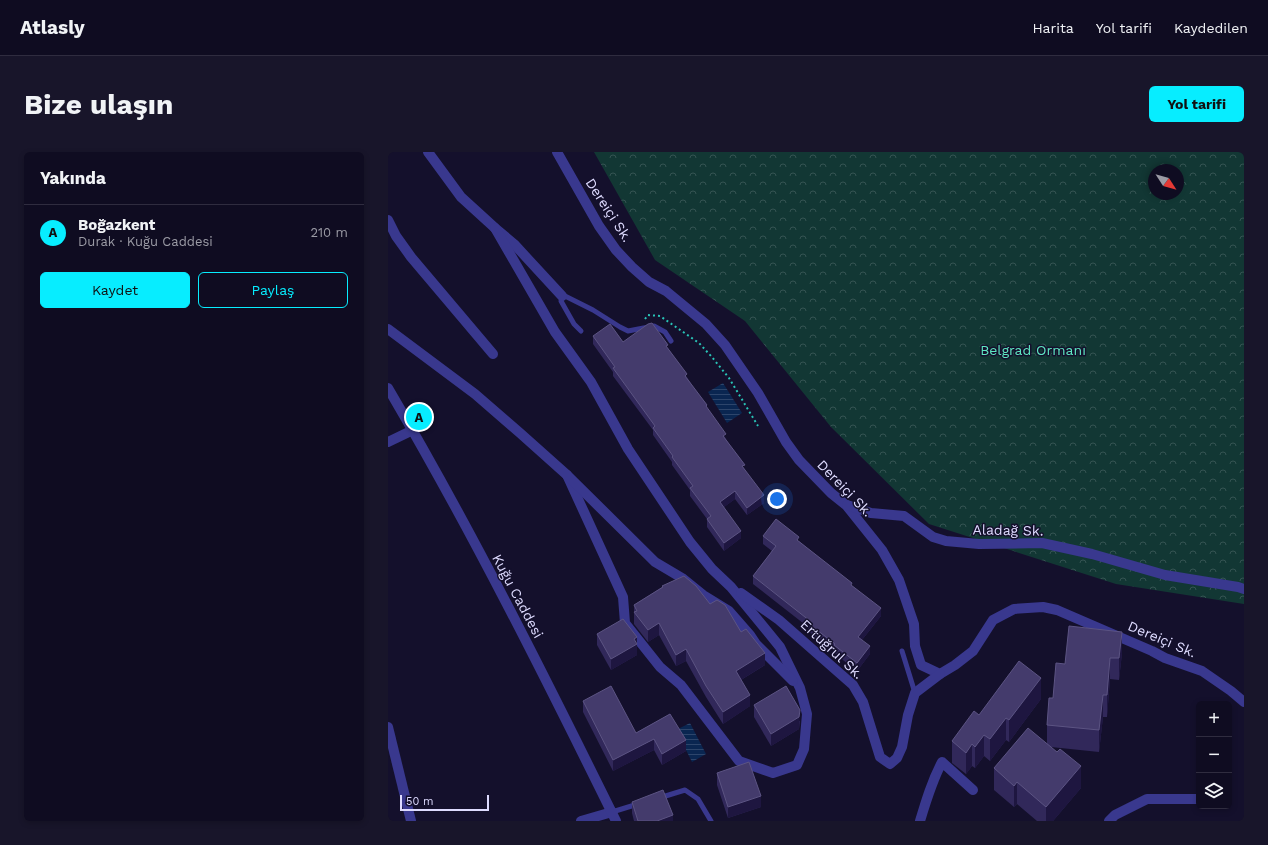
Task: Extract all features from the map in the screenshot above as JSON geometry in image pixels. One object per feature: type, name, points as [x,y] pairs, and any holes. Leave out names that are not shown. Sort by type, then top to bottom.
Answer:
[{"type":"street","points":[[428,152],[461,197],[514,244],[562,296]]},
{"type":"street","name":"Dereiçi Sk.","points":[[557,152],[599,226],[616,250],[649,282],[666,291],[716,334],[758,393],[786,442],[799,460],[831,493],[846,505],[882,550],[899,580],[914,624],[915,646],[921,665],[940,674],[973,651],[993,620],[1014,609],[1043,607],[1057,610],[1165,658],[1202,671],[1244,702]]},
{"type":"street","points":[[388,220],[396,236],[410,257],[493,354]]},
{"type":"street","points":[[495,228],[555,332],[591,382],[628,449],[690,542],[712,569],[731,587],[780,647],[800,688],[807,714],[804,749],[797,765],[773,773],[739,761],[681,685],[660,667],[625,623],[623,597],[567,475]]},
{"type":"street","points":[[388,329],[475,394],[567,475],[655,562],[682,578],[703,595],[729,611],[756,644],[800,688]]},
{"type":"street","name":"Kuğu Caddesi","points":[[388,388],[413,430],[510,610],[614,817]]},
{"type":"street","points":[[388,442],[413,430]]},
{"type":"street","name":"Aladağ Sk.","points":[[846,505],[871,513],[904,516],[933,537],[946,541],[979,544],[1042,543],[1092,554],[1165,575],[1244,589]]},
{"type":"street","name":"Ertuğrul Sk.","points":[[731,587],[779,620],[853,685],[863,702],[880,758],[890,764],[897,758],[902,747],[908,715],[915,693]]},
{"type":"street","points":[[915,693],[940,674]]},
{"type":"street","points":[[388,727],[411,821]]},
{"type":"street","points":[[920,821],[929,790],[942,762],[973,790]]},
{"type":"street","points":[[1109,821],[1115,815],[1147,799],[1196,799]]},
{"type":"street","points":[[581,821],[614,817]]},
{"type":"lane","points":[[580,331],[560,301],[563,295],[628,331],[654,326],[665,332],[671,341]]},
{"type":"lane","points":[[902,651],[915,693]]},
{"type":"lane","points":[[656,799],[685,790],[698,799],[711,821]]},
{"type":"lane","points":[[614,817],[641,803]]},
{"type":"path","points":[[660,316],[699,343],[711,356],[729,378],[758,426]]},
{"type":"green space","name":"Belgrad Ormanı","points":[[594,152],[1244,152],[1244,604],[1116,584],[929,524],[831,427],[745,321],[655,260]]},
{"type":"water","points":[[723,383],[742,413],[727,423],[708,392]]},
{"type":"water","points":[[690,723],[706,754],[692,762],[676,730]]},
{"type":"building","points":[[652,323],[668,345],[666,346],[687,374],[685,376],[707,405],[706,406],[726,434],[723,436],[745,465],[742,466],[764,495],[747,508],[735,491],[720,502],[741,531],[724,543],[707,519],[711,516],[690,488],[693,486],[653,428],[655,426],[613,368],[615,367],[593,336],[610,324],[623,342],[648,324]]},
{"type":"building","points":[[776,519],[799,537],[797,540],[881,608],[858,637],[870,646],[857,663],[808,623],[810,621],[753,576],[776,546],[763,536]]},
{"type":"building","points":[[684,576],[696,586],[710,604],[717,600],[725,605],[741,632],[746,629],[765,653],[736,671],[750,695],[723,712],[706,686],[686,649],[676,655],[659,623],[648,630],[634,612],[637,611],[634,605],[663,587],[662,586]]},
{"type":"building","points":[[623,619],[637,637],[634,639],[637,644],[611,659],[597,634]]},
{"type":"building","points":[[1069,626],[1122,632],[1119,658],[1110,658],[1107,695],[1103,695],[1099,730],[1047,725],[1049,698],[1053,698],[1056,663],[1065,664]]},
{"type":"building","points":[[1019,661],[1041,678],[1009,720],[1006,718],[990,739],[984,735],[975,747],[972,744],[966,753],[952,741],[974,711],[979,715]]},
{"type":"building","points":[[611,686],[636,733],[670,714],[686,740],[662,754],[654,739],[613,760],[583,701]]},
{"type":"building","points":[[786,686],[800,710],[799,717],[771,734],[754,705]]},
{"type":"building","points":[[1028,728],[1057,752],[1060,749],[1081,766],[1046,807],[1017,782],[1014,786],[994,768]]},
{"type":"building","points":[[749,762],[761,796],[728,807],[717,773]]},
{"type":"building","points":[[663,790],[673,815],[657,821],[638,821],[632,802]]},
{"type":"place","name":"Boğazkent","points":[[419,417]]}]
